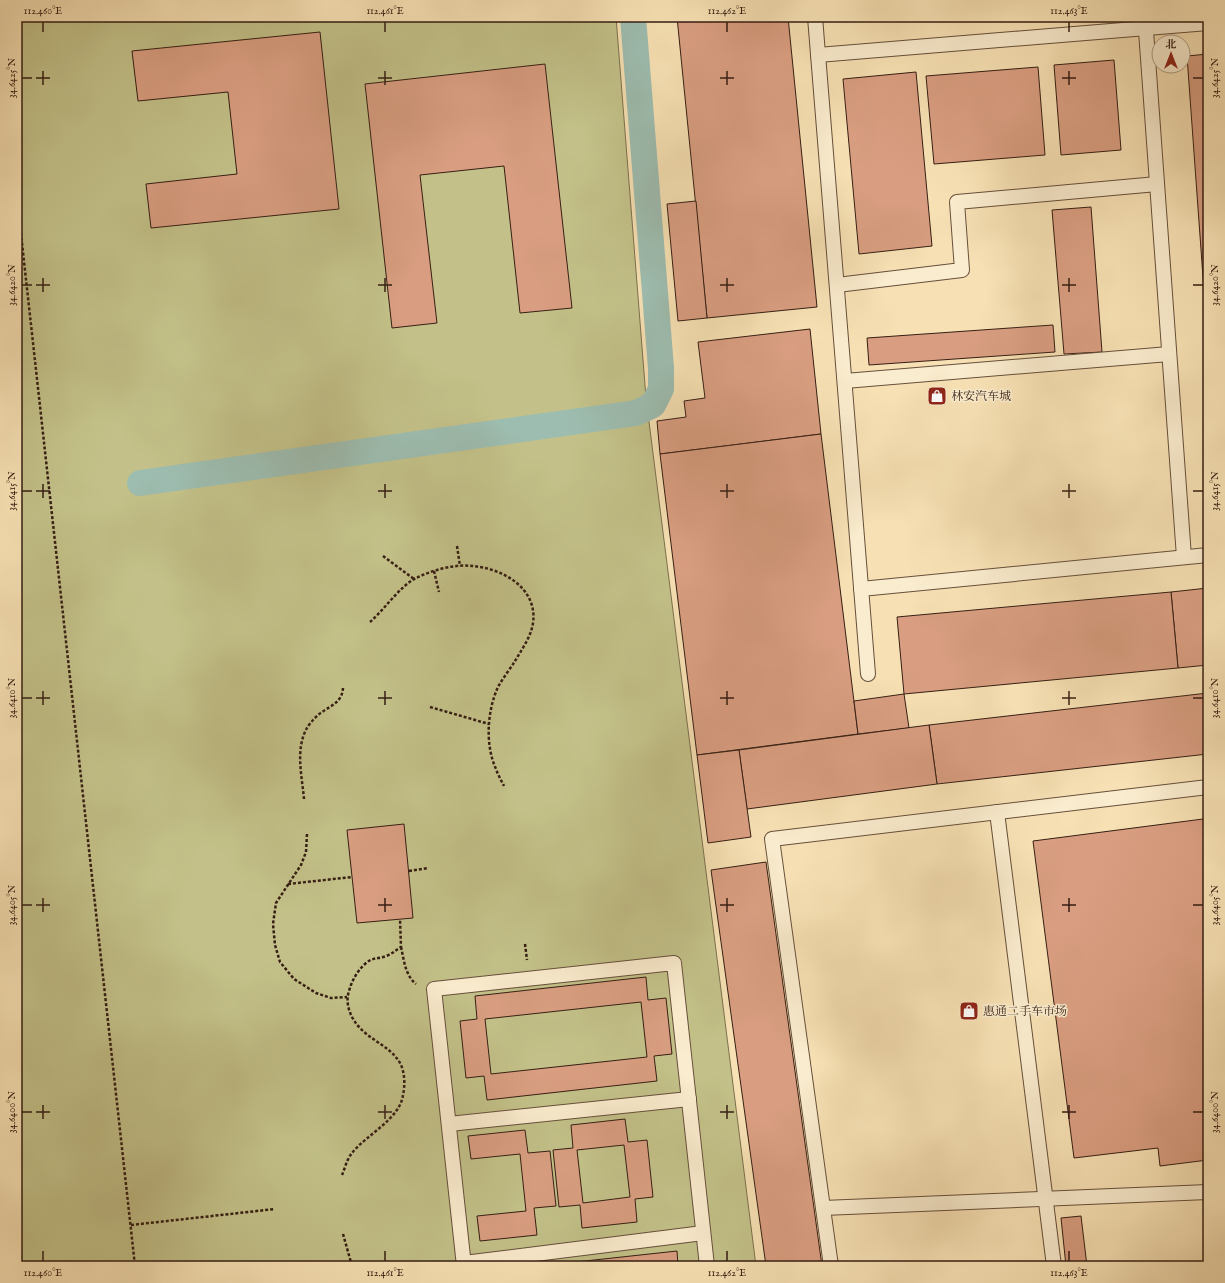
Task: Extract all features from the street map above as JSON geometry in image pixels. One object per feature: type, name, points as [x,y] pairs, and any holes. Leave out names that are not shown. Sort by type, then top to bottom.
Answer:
[{"type":"lane","points":[[815,17],[868,674]]},
{"type":"lane","points":[[818,55],[1146,23],[1208,23]]},
{"type":"lane","points":[[1146,23],[1184,557]]},
{"type":"lane","points":[[837,284],[962,270],[957,202],[1157,184]]},
{"type":"lane","points":[[845,380],[1169,354]]},
{"type":"lane","points":[[861,589],[1208,555]]},
{"type":"lane","points":[[831,1266],[772,839],[1208,787]]},
{"type":"lane","points":[[997,812],[1054,1266]]},
{"type":"lane","points":[[703,1233],[464,1264],[434,989],[674,963],[707,1266]]},
{"type":"lane","points":[[449,1124],[689,1099]]},
{"type":"lane","points":[[823,1208],[1208,1192]]},
{"type":"path","points":[[17,198],[135,1266]]},
{"type":"path","points":[[457,546],[460,566]]},
{"type":"path","points":[[383,556],[414,579]]},
{"type":"path","points":[[370,622],[379,615],[396,594],[414,579],[434,571],[450,567],[472,566],[496,571],[516,581],[528,595],[532,607],[533,623],[527,640],[499,686],[494,700],[489,724],[491,754],[495,769],[504,786]]},
{"type":"path","points":[[434,571],[439,592]]},
{"type":"path","points":[[304,799],[300,760],[301,742],[307,727],[320,713],[341,699],[343,688]]},
{"type":"path","points":[[430,706],[489,724]]},
{"type":"path","points":[[307,834],[306,852],[301,865],[276,903],[273,924],[275,945],[280,962],[294,979],[316,993],[331,998],[347,997]]},
{"type":"path","points":[[409,871],[428,868]]},
{"type":"path","points":[[288,884],[352,877]]},
{"type":"path","points":[[400,919],[401,946],[406,968],[411,980],[419,986],[434,989]]},
{"type":"path","points":[[342,1175],[350,1154],[370,1134],[392,1117],[399,1108],[403,1096],[404,1082],[401,1066],[392,1052],[368,1036],[357,1026],[349,1011],[347,997],[352,980],[366,963],[375,957],[385,957],[394,953],[401,946]]},
{"type":"path","points":[[131,1225],[275,1209]]},
{"type":"path","points":[[343,1234],[352,1266]]},
{"type":"shaded area","points":[[17,17],[616,17],[646,398],[756,1266],[17,1266]]},
{"type":"building","points":[[677,17],[788,17],[817,307],[707,318]]},
{"type":"building","points":[[320,32],[339,209],[151,228],[146,184],[237,174],[228,92],[138,101],[132,51]]},
{"type":"building","points":[[1208,54],[1208,346],[1188,74],[1191,74],[1191,56]]},
{"type":"building","points":[[1114,60],[1121,150],[1061,155],[1054,65]]},
{"type":"building","points":[[545,64],[572,308],[520,313],[504,166],[420,175],[437,323],[392,328],[365,84]]},
{"type":"building","points":[[1038,67],[1045,155],[934,164],[926,76]]},
{"type":"building","points":[[916,72],[932,246],[859,254],[843,79]]},
{"type":"building","points":[[696,201],[707,318],[678,321],[667,204]]},
{"type":"building","points":[[1091,207],[1102,352],[1064,354],[1052,210]]},
{"type":"building","points":[[1053,325],[1055,352],[869,365],[867,338]]},
{"type":"building","points":[[810,329],[821,434],[660,454],[657,421],[686,417],[684,401],[705,398],[698,342]]},
{"type":"building","points":[[821,434],[858,734],[697,755],[660,454]]},
{"type":"building","points":[[1208,588],[1208,665],[1178,668],[1171,592]]},
{"type":"building","points":[[1171,592],[1178,668],[904,694],[897,617]]},
{"type":"building","points":[[1208,693],[1208,754],[937,784],[929,725]]},
{"type":"building","points":[[904,694],[909,728],[858,734],[854,701]]},
{"type":"building","points":[[929,725],[937,784],[747,809],[739,750]]},
{"type":"building","points":[[739,750],[751,837],[708,843],[697,755]]},
{"type":"building","points":[[1203,819],[1208,861],[1208,1160],[1160,1166],[1158,1148],[1074,1158],[1033,841]]},
{"type":"building","points":[[404,824],[413,918],[357,923],[347,830]]},
{"type":"building","points":[[766,862],[822,1266],[766,1266],[711,870]]},
{"type":"building","points":[[646,977],[648,1000],[666,998],[672,1054],[654,1056],[657,1081],[487,1100],[484,1076],[466,1078],[460,1021],[477,1019],[475,996]],"holes":[[[641,1002],[647,1057],[491,1074],[485,1019]]]},
{"type":"building","points":[[625,1119],[628,1142],[647,1140],[653,1197],[635,1199],[637,1222],[582,1228],[580,1205],[559,1207],[553,1150],[573,1148],[571,1125]],"holes":[[[624,1145],[630,1197],[583,1203],[577,1150]]]},
{"type":"building","points":[[525,1130],[528,1153],[550,1151],[556,1206],[534,1208],[537,1235],[480,1241],[477,1216],[526,1211],[520,1154],[471,1159],[468,1136]]},
{"type":"building","points":[[1081,1216],[1087,1266],[1066,1266],[1061,1218]]},
{"type":"building","points":[[677,1251],[678,1266],[539,1266]]},
{"type":"waterway","points":[[140,483],[636,413],[653,405],[661,389],[661,368],[633,17]]},
{"type":"place","name":"林安汽车城","points":[[937,396]]},
{"type":"place","name":"惠通二手车市场","points":[[969,1011]]}]
